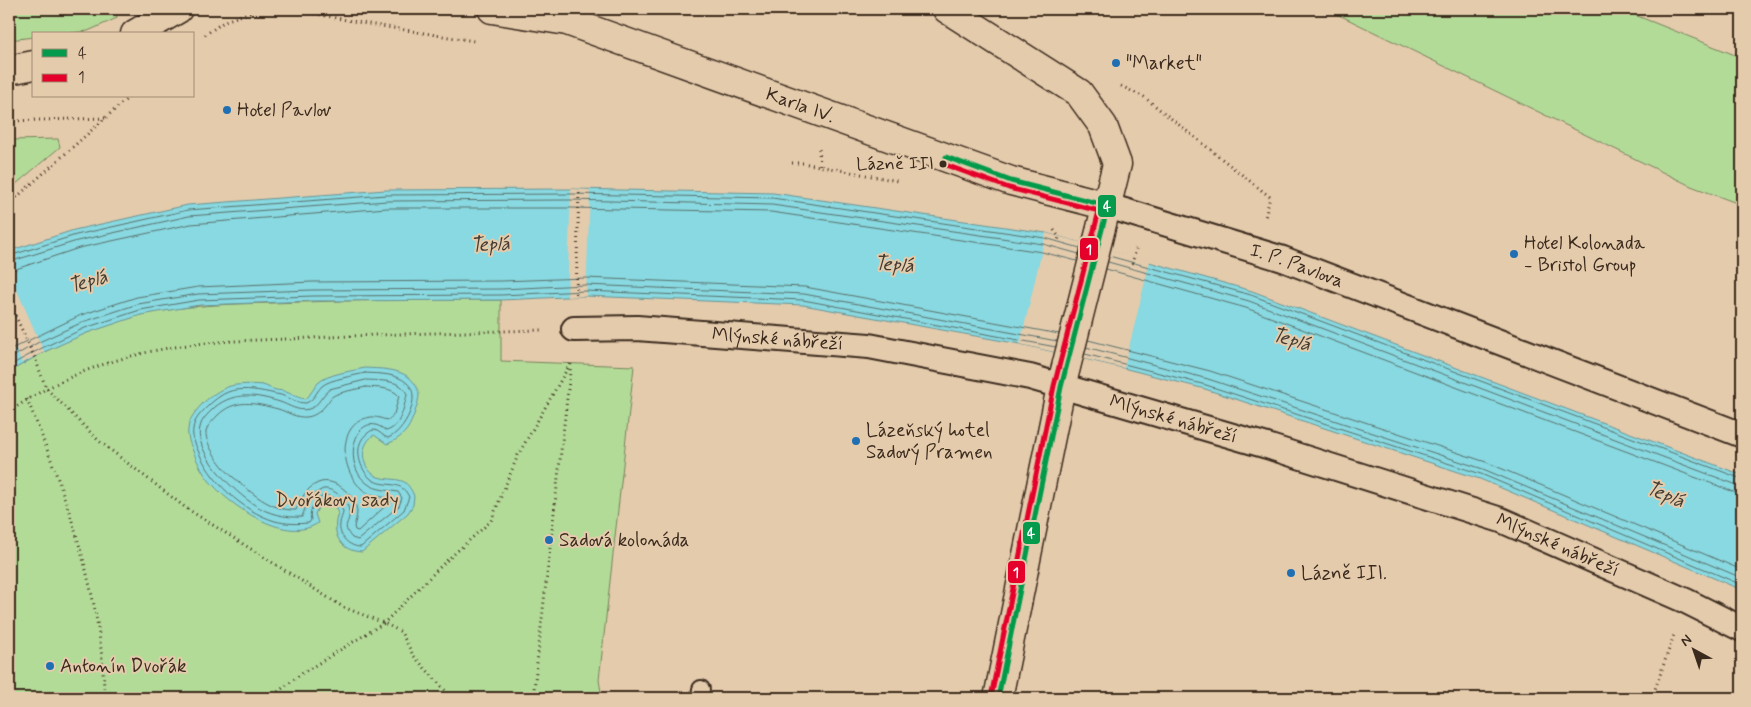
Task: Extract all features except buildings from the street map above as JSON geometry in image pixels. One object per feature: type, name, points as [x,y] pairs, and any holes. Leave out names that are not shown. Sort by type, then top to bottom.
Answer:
[{"type":"street","points":[[138,32],[178,9]]},
{"type":"street","name":"Karla IV.","points":[[492,9],[566,21],[1011,181],[1108,206]]},
{"type":"street","points":[[947,9],[1079,93],[1103,126],[1117,164],[1108,206],[1061,387],[998,698]]},
{"type":"street","points":[[9,70],[32,65]]},
{"type":"street","name":"I. P. Pavlova","points":[[1108,206],[1292,262],[1742,435]]},
{"type":"street","name":"Mlýnské nábřeží","points":[[575,318],[637,328],[869,346],[1030,377],[1268,446],[1501,520],[1686,601],[1742,629]]},
{"type":"path","points":[[202,37],[225,22],[259,9]]},
{"type":"path","points":[[270,9],[296,10],[480,42]]},
{"type":"path","points":[[1117,85],[1144,97],[1270,197],[1258,251]]},
{"type":"path","points":[[9,204],[128,98]]},
{"type":"path","points":[[9,121],[106,118]]},
{"type":"path","points":[[819,148],[820,166]]},
{"type":"path","points":[[9,412],[46,388],[94,367],[139,355],[195,344],[391,334],[575,318],[580,192]]},
{"type":"path","points":[[9,302],[35,358],[46,388],[99,441],[186,508],[343,607],[384,623],[401,632],[413,655],[446,694],[452,698]]},
{"type":"path","points":[[270,698],[301,674],[384,623],[444,563],[491,521],[518,454],[571,361],[533,698]]},
{"type":"path","points":[[27,399],[54,466],[88,579],[102,655],[104,698]]},
{"type":"path","points":[[1652,698],[1686,601]]},
{"type":"path","points":[[436,698],[446,694]]},
{"type":"green space","points":[[9,9],[115,9],[117,18],[88,31],[32,32],[32,37],[9,40]]},
{"type":"green space","points":[[1340,9],[1620,9],[1735,55],[1742,45],[1742,205],[1691,186],[1337,14]]},
{"type":"green space","points":[[58,139],[60,147],[9,190],[9,140]]},
{"type":"green space","name":"Dvořákovy sady","points":[[501,300],[501,361],[634,366],[599,680],[602,698],[9,698],[9,372],[56,346],[90,332],[141,315],[174,309],[302,302]]},
{"type":"water","name":"Teplá","points":[[571,189],[773,193],[1046,233],[1252,291],[1742,475],[1742,590],[1480,479],[1205,389],[1020,344],[803,305],[586,296],[501,300],[313,301],[200,305],[141,315],[87,333],[44,352],[9,372],[9,251],[74,230],[188,205],[386,190]]},
{"type":"water","points":[[365,368],[400,372],[410,378],[415,384],[419,395],[417,407],[408,428],[401,436],[387,444],[374,435],[365,445],[364,457],[368,469],[378,477],[404,482],[414,496],[413,505],[408,513],[362,552],[348,548],[339,540],[336,534],[338,513],[334,505],[326,500],[319,506],[315,514],[318,523],[306,528],[277,527],[248,513],[235,504],[223,495],[204,474],[190,443],[188,429],[195,412],[214,394],[232,386],[256,384],[306,399],[317,385],[327,377]]},
{"type":"pier","points":[[571,189],[590,190],[586,296],[567,297]]},
{"type":"pier","points":[[1046,233],[1150,261],[1124,368],[1020,344]]},
{"type":"pier","points":[[9,272],[44,352],[22,363],[9,333]]},
{"type":"transit line","name":"4","points":[[946,157],[1011,181],[1108,206],[1061,387],[998,698]]},
{"type":"transit line","name":"1","points":[[943,164],[1009,188],[1099,211],[1054,386],[991,697]]},
{"type":"place","name":"\"Market\"","points":[[1116,63]]},
{"type":"place","name":"Hotel Pavlov","points":[[227,110]]},
{"type":"place","name":"Lázně III","points":[[943,164]]},
{"type":"place","name":"Hotel Kolonada - Bristol Group","points":[[1514,254]]},
{"type":"place","name":"Lázeňský hotel Sadový Pramen","points":[[856,441]]},
{"type":"place","name":"Sadová kolonáda","points":[[549,540]]},
{"type":"place","name":"Lázně III.","points":[[1291,573]]},
{"type":"place","name":"Antonín Dvořák","points":[[50,666]]}]
